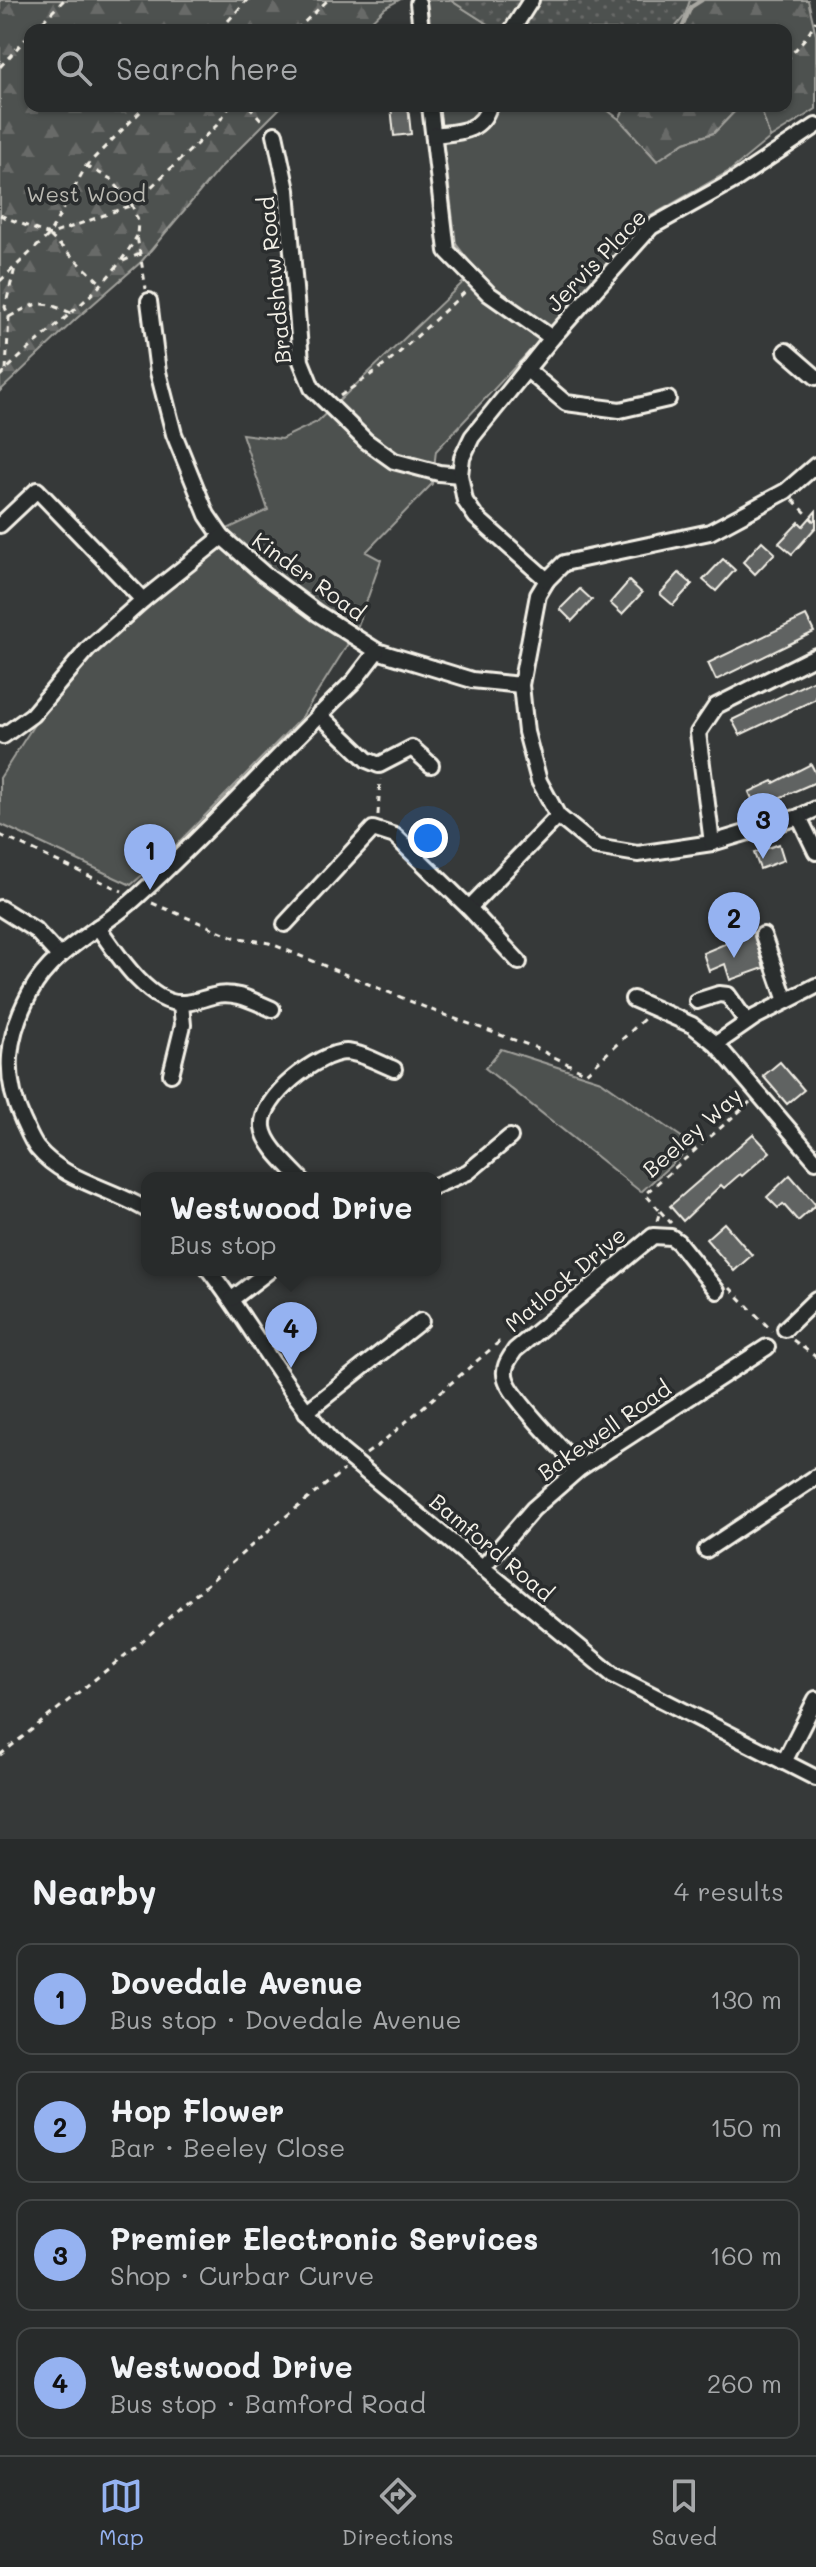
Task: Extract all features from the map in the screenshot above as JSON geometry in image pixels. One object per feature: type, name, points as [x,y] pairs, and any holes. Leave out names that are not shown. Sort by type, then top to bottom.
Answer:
[{"type":"street","points":[[516,24],[531,0]]},
{"type":"street","points":[[418,3],[420,24]]},
{"type":"street","points":[[431,112],[447,251],[489,294],[552,338]]},
{"type":"street","points":[[434,135],[470,130],[479,125],[486,112]]},
{"type":"street","name":"Jervis Place","points":[[460,475],[462,458],[472,437],[552,338],[651,227],[735,180],[816,126]]},
{"type":"street","name":"Bradshaw Road","points":[[275,134],[287,190],[301,361],[312,388],[366,441],[394,461],[439,473],[460,475]]},
{"type":"street","name":"Kinder Road","points":[[149,301],[158,372],[174,434],[207,515],[222,537],[306,605],[377,651],[472,680],[521,685]]},
{"type":"street","points":[[786,351],[816,377]]},
{"type":"street","points":[[526,369],[566,403],[620,410],[668,399]]},
{"type":"street","points":[[816,465],[786,491],[710,532],[564,563],[547,580],[538,595],[521,685],[526,732],[539,781],[558,816],[596,847],[638,854],[712,843],[816,809]]},
{"type":"street","points":[[460,475],[465,501],[476,517],[547,580]]},
{"type":"street","points":[[0,525],[37,490],[143,600]]},
{"type":"street","points":[[0,734],[3,736],[32,715],[88,649],[222,537]]},
{"type":"street","points":[[141,1206],[70,1175],[36,1146],[16,1107],[4,1072],[19,1016],[31,990],[59,956],[137,898],[354,681],[377,651]]},
{"type":"street","points":[[712,843],[698,733],[716,706],[816,656]]},
{"type":"street","points":[[319,714],[367,760],[381,764],[412,748],[431,765]]},
{"type":"street","points":[[469,908],[558,816]]},
{"type":"street","points":[[799,817],[816,852]]},
{"type":"street","points":[[285,924],[373,829],[395,836],[519,962]]},
{"type":"street","points":[[0,908],[35,930],[59,956]]},
{"type":"street","points":[[98,927],[142,983],[161,997],[181,1004],[232,994],[272,1009]]},
{"type":"street","points":[[763,935],[786,1001]]},
{"type":"street","points":[[716,1044],[747,1022],[816,986]]},
{"type":"street","points":[[697,1001],[719,994],[728,995],[747,1022]]},
{"type":"street","points":[[633,999],[692,1025],[716,1044],[816,1161]]},
{"type":"street","points":[[171,1074],[183,1025],[181,1004]]},
{"type":"street","points":[[295,1172],[267,1139],[263,1129],[263,1118],[274,1098],[306,1068],[333,1054],[348,1052],[361,1055],[394,1069]]},
{"type":"street","points":[[441,1183],[468,1172],[510,1137]]},
{"type":"street","name":"Matlock Drive","points":[[580,1468],[506,1382],[505,1370],[515,1350],[653,1236],[664,1236],[678,1242],[717,1291]]},
{"type":"street","name":"Bamford Road","points":[[214,1276],[306,1412],[323,1432],[482,1568],[613,1675],[816,1778]]},
{"type":"street","points":[[232,1299],[262,1276]]},
{"type":"street","points":[[783,1334],[816,1299]]},
{"type":"street","points":[[306,1412],[421,1321]]},
{"type":"street","name":"Bakewell Road","points":[[482,1568],[553,1488],[767,1347]]},
{"type":"street","points":[[706,1550],[816,1477]]},
{"type":"street","points":[[784,1762],[816,1699]]},
{"type":"path","points":[[40,24],[64,0]]},
{"type":"path","points":[[225,24],[247,0]]},
{"type":"path","points":[[302,24],[328,0]]},
{"type":"path","points":[[792,54],[816,21]]},
{"type":"path","points":[[0,67],[24,41]]},
{"type":"path","points":[[0,281],[49,235],[86,166],[140,112]]},
{"type":"path","points":[[49,235],[132,205],[217,125],[226,112]]},
{"type":"path","points":[[255,112],[275,134]]},
{"type":"path","points":[[86,166],[111,179],[132,205],[138,221],[137,236],[149,301]]},
{"type":"path","points":[[0,215],[49,235],[103,285]]},
{"type":"path","points":[[0,376],[103,285],[123,261],[137,236]]},
{"type":"path","points":[[123,261],[140,254]]},
{"type":"path","points":[[6,370],[9,317],[5,307],[15,267]]},
{"type":"path","points":[[327,405],[389,362],[477,281]]},
{"type":"path","points":[[9,317],[30,306],[47,303],[71,313]]},
{"type":"path","points":[[786,491],[816,523]]},
{"type":"path","points":[[379,831],[381,764]]},
{"type":"path","points":[[0,835],[137,898],[181,913],[234,937],[269,943],[439,1013],[534,1047],[586,1073],[653,1010]]},
{"type":"path","name":"Beeley Way","points":[[653,1236],[660,1211],[645,1194],[759,1095]]},
{"type":"path","points":[[717,1291],[728,1285],[783,1334],[816,1357]]},
{"type":"path","points":[[0,1755],[133,1649],[275,1525],[380,1444],[499,1342],[515,1350]]},
{"type":"green space","name":"West Wood","points":[[0,0],[399,0],[368,24],[24,24],[24,112],[276,112],[218,170],[141,262],[0,391]]},
{"type":"green space","points":[[427,0],[450,0],[488,24],[430,24]]},
{"type":"green space","points":[[450,0],[690,0],[678,24],[488,24]]},
{"type":"green space","points":[[690,0],[808,0],[816,35],[816,109],[770,138],[762,112],[792,112],[792,24],[677,24]]},
{"type":"green space","points":[[440,112],[610,112],[657,161],[685,142],[714,133],[734,112],[762,112],[770,138],[731,170],[644,220],[554,325],[436,451],[432,484],[366,552],[381,560],[356,631],[302,717],[174,847],[131,885],[0,824],[0,778],[35,723],[96,653],[149,607],[225,530],[268,510],[242,434],[281,439],[317,422],[476,270],[456,244]]},
{"type":"green space","points":[[623,112],[734,112],[714,133],[685,142],[657,161],[619,119]]},
{"type":"green space","points":[[501,1049],[601,1081],[693,1145],[641,1192],[485,1068]]},
{"type":"building","points":[[392,112],[409,112],[411,134],[394,136]]},
{"type":"building","points":[[816,511],[816,527],[792,554],[779,543],[799,522],[803,526]]},
{"type":"building","points":[[762,541],[775,553],[755,574],[743,562]]},
{"type":"building","points":[[723,559],[735,570],[716,591],[703,580]]},
{"type":"building","points":[[679,573],[692,584],[673,605],[660,594]]},
{"type":"building","points":[[629,581],[642,593],[622,614],[610,603]]},
{"type":"building","points":[[580,589],[592,600],[572,621],[560,609]]},
{"type":"building","points":[[806,616],[814,632],[716,680],[708,663]]},
{"type":"building","points":[[816,679],[816,699],[740,735],[732,720]]},
{"type":"building","points":[[811,764],[816,782],[756,808],[749,792]]},
{"type":"building","points":[[779,844],[784,860],[760,869],[754,853]]},
{"type":"building","points":[[753,932],[764,968],[730,980],[725,964],[709,971],[703,953]]},
{"type":"building","points":[[780,1062],[804,1090],[787,1104],[763,1076]]},
{"type":"building","points":[[753,1134],[770,1152],[742,1176],[740,1174],[724,1188],[721,1185],[683,1221],[670,1206]]},
{"type":"building","points":[[790,1175],[816,1205],[798,1221],[783,1204],[778,1208],[767,1197]]},
{"type":"building","points":[[724,1223],[752,1255],[734,1271],[706,1239]]},
{"type":"waterway","points":[[684,24],[691,7],[702,0]]},
{"type":"place","name":"Premier Electronic Services","points":[[763,859]]},
{"type":"place","name":"Dovedale Avenue","points":[[150,890]]},
{"type":"place","name":"Hop Flower","points":[[734,958]]},
{"type":"place","name":"Westwood Drive","points":[[291,1368]]}]
